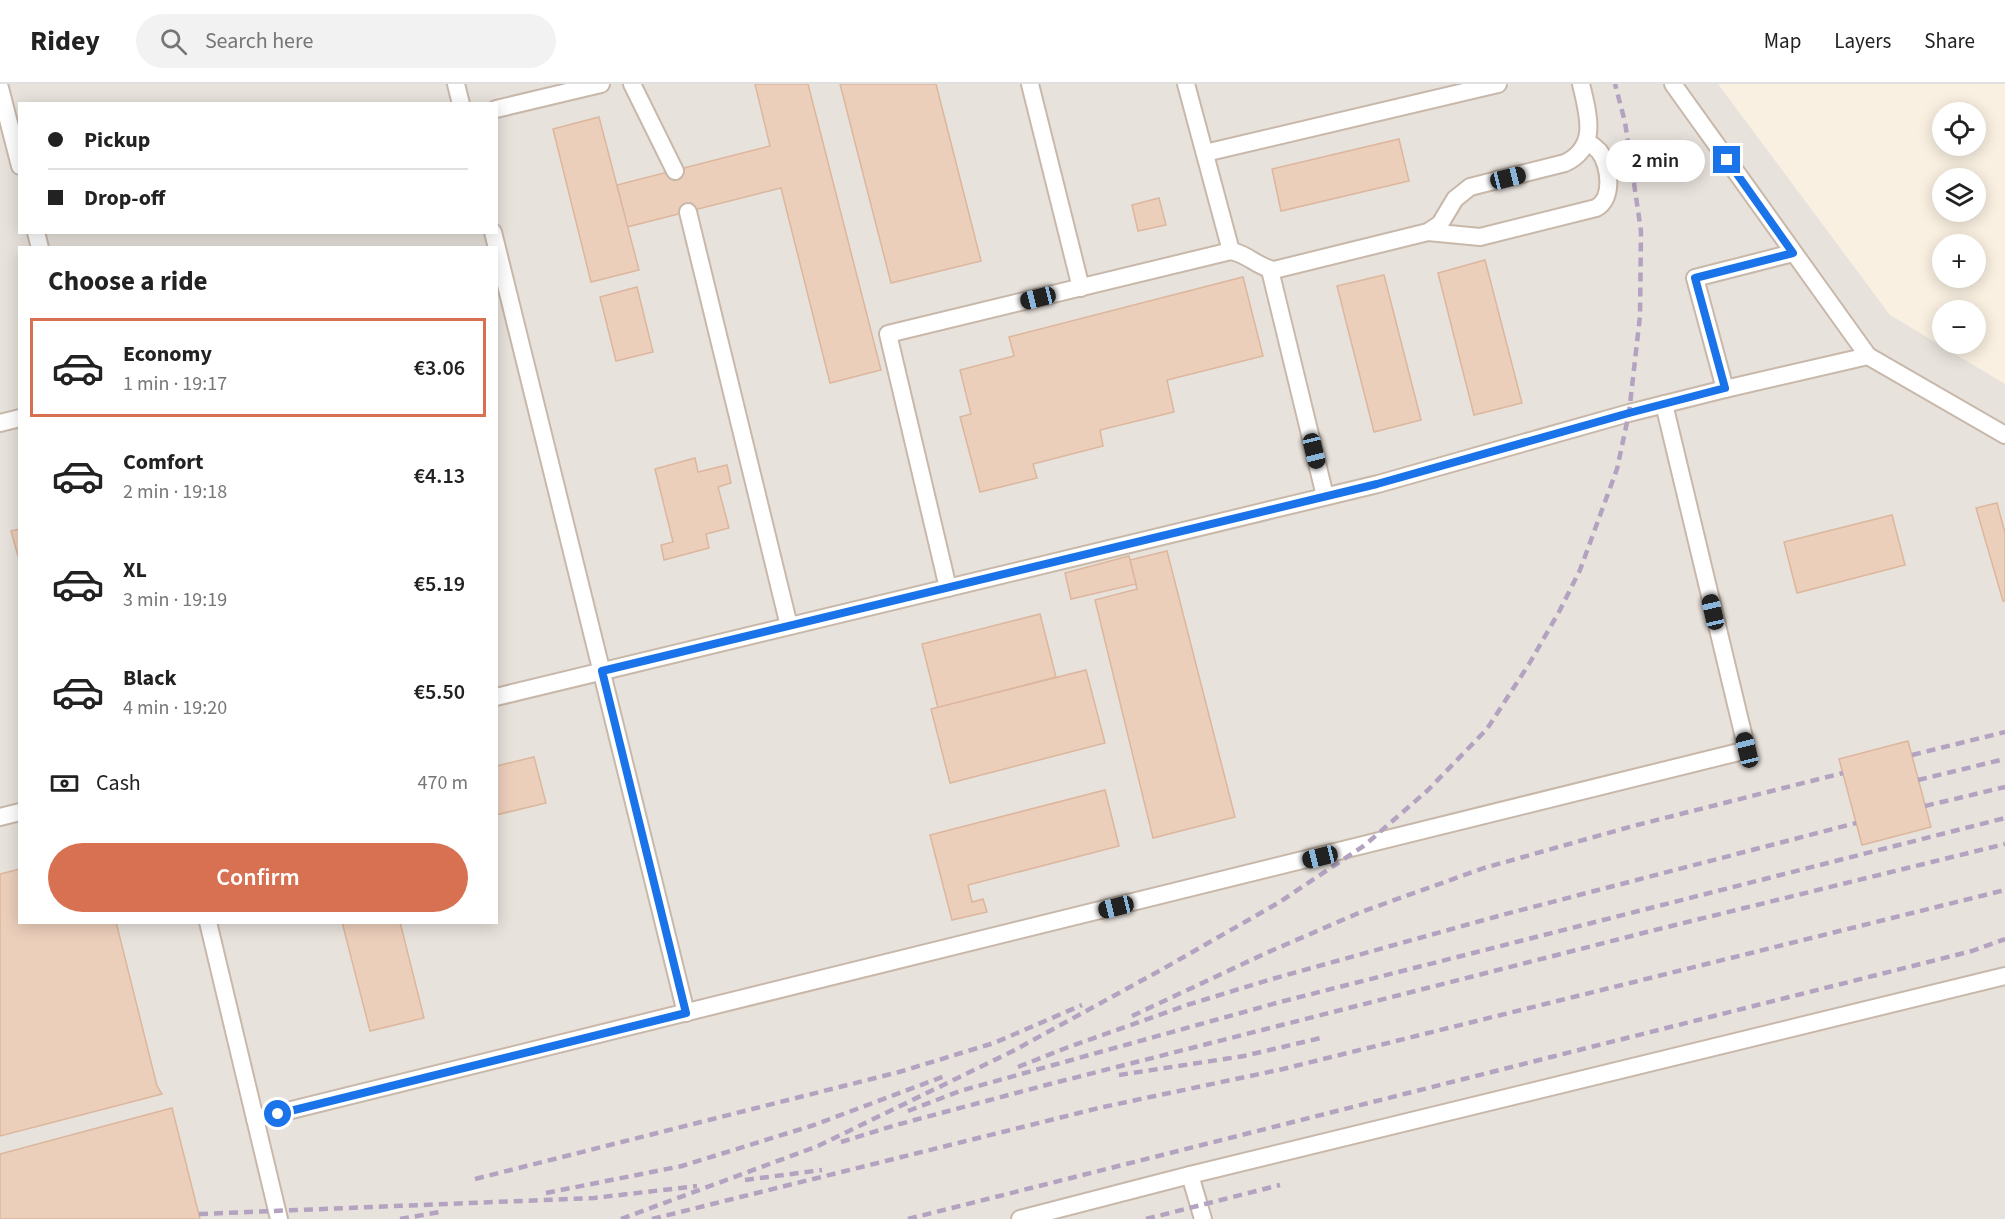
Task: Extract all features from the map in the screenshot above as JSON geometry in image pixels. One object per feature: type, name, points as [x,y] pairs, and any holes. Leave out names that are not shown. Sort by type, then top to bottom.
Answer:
[{"type":"lane","points":[[456,84],[460,102]]},
{"type":"lane","points":[[498,109],[601,84]]},
{"type":"lane","points":[[632,84],[675,171]]},
{"type":"lane","points":[[1030,84],[1081,288]]},
{"type":"lane","points":[[1186,84],[1231,251]]},
{"type":"lane","points":[[1204,153],[1498,84]]},
{"type":"lane","points":[[1428,232],[1440,224],[1455,199],[1470,187],[1565,164],[1575,159],[1587,142],[1588,113],[1581,84]]},
{"type":"lane","points":[[1673,84],[1868,356],[2005,435]]},
{"type":"lane","points":[[0,88],[6,139],[18,162]]},
{"type":"lane","points":[[948,588],[888,334],[1231,251],[1241,253],[1263,268],[1274,270],[1428,232],[1480,237],[1596,208],[1603,205],[1609,192],[1606,167],[1599,151],[1587,142]]},
{"type":"lane","points":[[688,212],[789,626]]},
{"type":"lane","points":[[498,252],[686,1013]]},
{"type":"lane","points":[[1725,388],[1695,278],[1793,253]]},
{"type":"lane","points":[[1270,270],[1325,496]]},
{"type":"lane","points":[[498,697],[1325,496],[1725,388],[1868,356]]},
{"type":"lane","points":[[255,1119],[1747,750],[1664,405]]},
{"type":"lane","points":[[0,423],[18,418]]},
{"type":"lane","points":[[0,817],[18,812]]},
{"type":"lane","points":[[208,924],[279,1219]]},
{"type":"lane","points":[[1020,1219],[1190,1175],[2005,976]]},
{"type":"lane","points":[[1190,1175],[1203,1219]]},
{"type":"shaded area","points":[[0,84],[1718,84],[1890,315],[1932,340],[1932,354],[1955,354],[2005,384],[2005,1219],[0,1219]]},
{"type":"building","points":[[755,84],[808,84],[881,370],[830,383],[781,188],[627,227],[617,185],[770,146]]},
{"type":"building","points":[[840,84],[936,84],[981,261],[891,283]]},
{"type":"building","points":[[599,117],[639,270],[591,282],[553,129]]},
{"type":"building","points":[[1399,139],[1409,181],[1281,211],[1272,169]]},
{"type":"building","points":[[1159,198],[1166,225],[1138,231],[1132,205]]},
{"type":"building","points":[[1485,260],[1522,403],[1474,415],[1438,273]]},
{"type":"building","points":[[1384,275],[1421,420],[1374,432],[1337,286]]},
{"type":"building","points":[[1243,277],[1263,356],[1167,380],[1174,412],[1100,430],[1103,446],[1033,464],[1037,478],[980,492],[960,417],[971,414],[960,370],[1014,356],[1009,337]]},
{"type":"building","points":[[637,287],[653,352],[616,361],[600,297]]},
{"type":"building","points":[[695,458],[698,472],[727,465],[731,483],[718,487],[729,528],[706,534],[709,548],[664,560],[661,545],[673,542],[655,469]]},
{"type":"building","points":[[1997,503],[2005,533],[2005,601],[2003,601],[1976,508]]},
{"type":"building","points":[[1892,515],[1905,565],[1797,593],[1784,542]]},
{"type":"building","points":[[18,529],[18,556],[11,531]]},
{"type":"building","points":[[1167,551],[1235,817],[1153,838],[1095,600],[1137,589],[1130,560]]},
{"type":"building","points":[[1129,556],[1136,584],[1071,599],[1065,573]]},
{"type":"building","points":[[1040,614],[1056,677],[938,708],[922,644]]},
{"type":"building","points":[[1086,670],[1105,743],[950,783],[931,709]]},
{"type":"building","points":[[1908,741],[1931,827],[1862,845],[1839,759]]},
{"type":"building","points":[[534,757],[546,803],[498,815],[498,766]]},
{"type":"building","points":[[1105,790],[1119,846],[968,885],[972,902],[983,899],[987,912],[952,920],[930,835]]},
{"type":"building","points":[[18,870],[18,924],[116,924],[157,1086],[162,1094],[0,1136],[0,874]]},
{"type":"building","points":[[343,924],[400,924],[424,1018],[370,1031]]},
{"type":"building","points":[[172,1108],[200,1219],[0,1219],[0,1154]]},
{"type":"railway","points":[[621,1219],[818,1146],[1013,1051],[1161,970],[1278,903],[1365,845],[1428,790],[1487,729],[1529,664],[1580,570],[1617,469],[1629,413],[1640,316],[1641,231],[1625,122],[1615,84]]},
{"type":"railway","points":[[1912,755],[2005,732]]},
{"type":"railway","points":[[1918,780],[2005,759]]},
{"type":"railway","points":[[1132,1016],[1264,954],[1361,912],[1484,868],[1633,826],[1843,773]]},
{"type":"railway","points":[[1925,806],[2005,787]]},
{"type":"railway","points":[[908,1111],[960,1091],[1280,1002],[2005,818]]},
{"type":"railway","points":[[1018,1067],[1187,1005],[1272,979],[1502,915],[1856,823]]},
{"type":"railway","points":[[841,1142],[1050,1084],[1659,929],[2005,844]]},
{"type":"railway","points":[[652,1219],[1103,1107],[1283,1069],[2005,890]]},
{"type":"railway","points":[[908,1219],[1972,951],[2005,939]]},
{"type":"railway","points":[[475,1179],[899,1072],[994,1043],[1082,1005]]},
{"type":"railway","points":[[1119,1075],[1244,1056],[1325,1037]]},
{"type":"railway","points":[[546,1193],[682,1166],[814,1125],[945,1076]]},
{"type":"railway","points":[[745,1180],[822,1170]]},
{"type":"railway","points":[[1146,1219],[1280,1185]]},
{"type":"railway","points":[[199,1214],[594,1198],[697,1186]]},
{"type":"railway","points":[[400,1219],[440,1212]]},
{"type":"route","points":[[278,1114],[686,1013],[602,671],[1377,484],[1725,388],[1695,278],[1793,253],[1727,160]]}]
